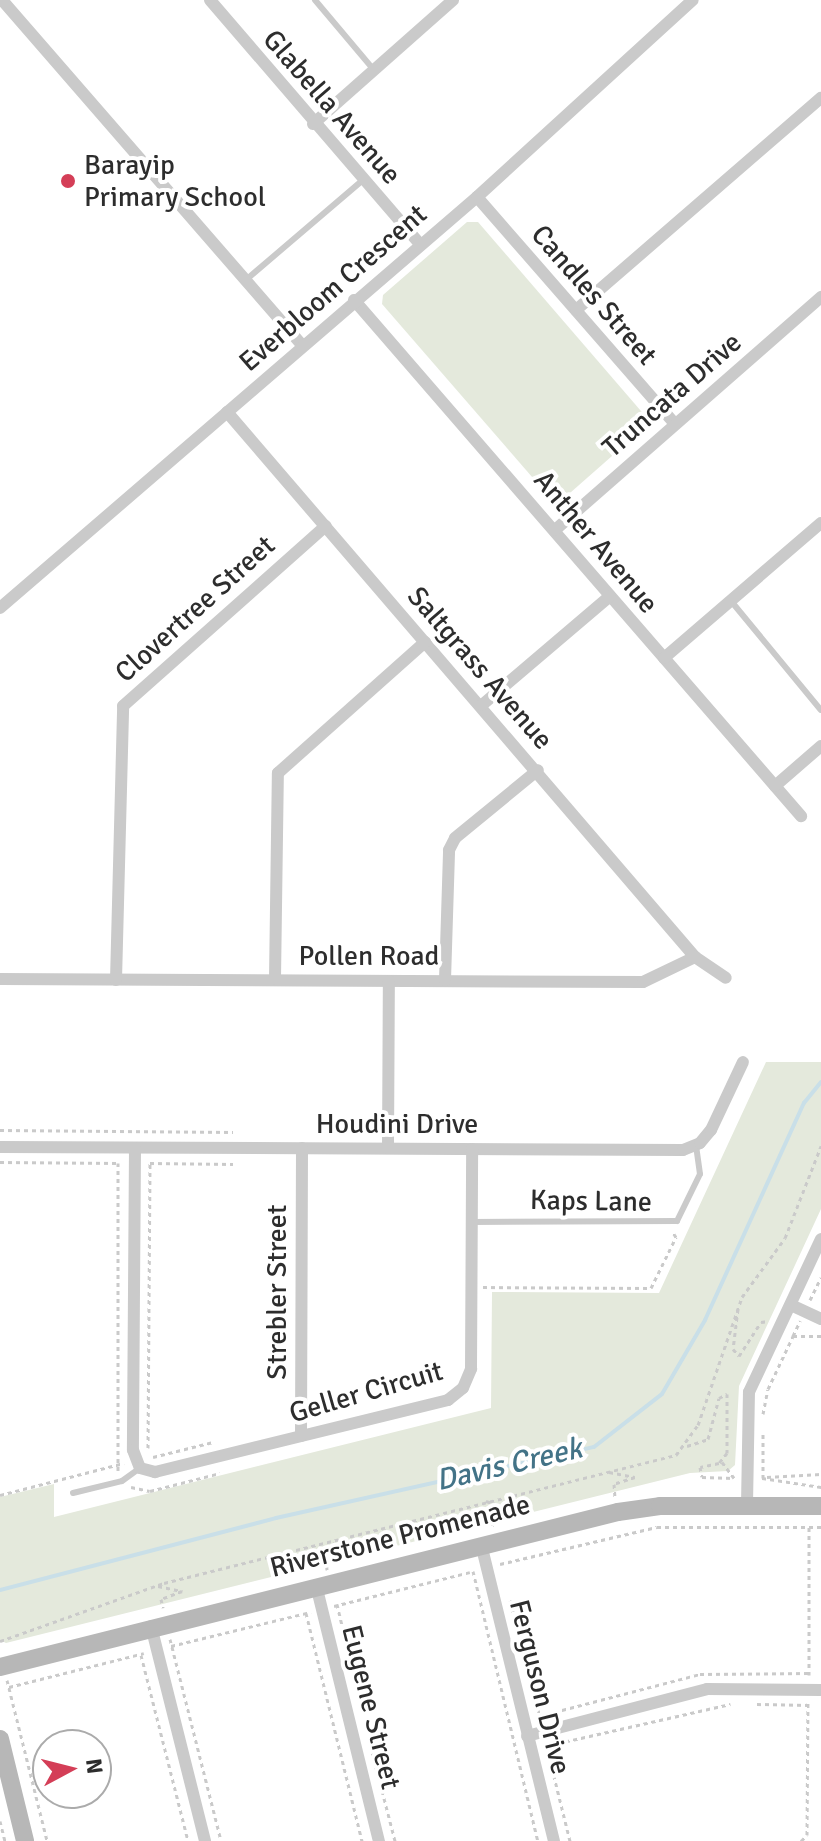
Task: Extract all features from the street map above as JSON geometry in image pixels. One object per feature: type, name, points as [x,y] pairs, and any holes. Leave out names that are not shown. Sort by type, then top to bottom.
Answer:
[{"type":"street","points":[[2,0],[302,345]]},
{"type":"street","name":"Glabella Avenue","points":[[210,0],[313,124],[420,244]]},
{"type":"street","points":[[313,124],[453,0]]},
{"type":"street","name":"Everbloom Crescent","points":[[0,608],[477,197],[693,0]]},
{"type":"street","points":[[576,310],[821,98]]},
{"type":"street","name":"Candles Street","points":[[477,197],[675,424]]},
{"type":"street","name":"Truncata Drive","points":[[555,530],[821,297]]},
{"type":"street","name":"Anther Avenue","points":[[354,300],[801,816]]},
{"type":"street","name":"Saltgrass Avenue","points":[[227,412],[538,770],[695,957]]},
{"type":"street","points":[[664,658],[821,523]]},
{"type":"street","name":"Clovertree Street","points":[[116,980],[123,706],[326,526]]},
{"type":"street","points":[[482,705],[610,596]]},
{"type":"street","points":[[275,979],[278,773],[425,642]]},
{"type":"street","points":[[775,786],[821,746]]},
{"type":"street","points":[[445,980],[449,850],[455,838],[538,770]]},
{"type":"street","points":[[695,957],[726,978]]},
{"type":"street","name":"Pollen Road","points":[[0,979],[643,982],[695,957]]},
{"type":"street","points":[[388,1148],[389,981]]},
{"type":"street","points":[[696,1146],[711,1130],[743,1062]]},
{"type":"street","name":"Houdini Drive","points":[[0,1147],[472,1149],[696,1146]]},
{"type":"street","points":[[135,1148],[137,1464]]},
{"type":"street","name":"Strebler Street","points":[[301,1436],[302,1148]]},
{"type":"street","name":"Geller Circuit","points":[[137,1464],[160,1472],[455,1396],[471,1369],[472,1149]]},
{"type":"street","points":[[747,1505],[747,1402],[821,1239]]},
{"type":"street","points":[[791,1305],[821,1319]]},
{"type":"street","name":"Riverstone Promenade","points":[[0,1667],[151,1626],[618,1512],[660,1506],[821,1506]]},
{"type":"street","name":"Ferguson Drive","points":[[488,1542],[486,1568],[554,1841]]},
{"type":"street","name":"Eugene Street","points":[[316,1585],[379,1841]]},
{"type":"street","points":[[151,1626],[205,1841]]},
{"type":"street","points":[[527,1736],[707,1689],[821,1690]]},
{"type":"street","points":[[0,1739],[25,1841]]},
{"type":"lane","points":[[315,0],[374,70]]},
{"type":"lane","points":[[246,280],[363,180]]},
{"type":"lane","points":[[731,601],[821,710]]},
{"type":"lane","name":"Kaps Lane","points":[[471,1222],[668,1224],[684,1212],[700,1174],[696,1146]]},
{"type":"lane","name":"Geller Circuit","points":[[73,1493],[122,1481],[137,1464]]},
{"type":"path","points":[[0,1130],[233,1132]]},
{"type":"path","points":[[0,1641],[164,1583],[378,1533],[486,1501],[665,1460],[685,1445],[698,1425],[738,1309],[753,1276],[785,1238],[821,1146]]},
{"type":"path","points":[[0,1162],[118,1163],[116,1466]]},
{"type":"path","points":[[213,1442],[148,1458],[150,1163],[233,1164]]},
{"type":"path","points":[[471,1287],[651,1288],[676,1237],[668,1224]]},
{"type":"path","points":[[738,1309],[733,1349],[739,1356],[761,1322],[794,1335]]},
{"type":"path","points":[[763,1417],[768,1389],[793,1336],[821,1336]]},
{"type":"path","points":[[685,1445],[708,1439],[721,1393],[727,1394],[728,1443],[722,1461]]},
{"type":"path","points":[[763,1432],[763,1478]]},
{"type":"path","points":[[722,1461],[734,1478],[702,1477],[700,1467],[722,1461]]},
{"type":"path","points":[[0,1495],[116,1466],[137,1464]]},
{"type":"path","points":[[609,1472],[635,1477],[614,1484],[618,1512]]},
{"type":"path","points":[[763,1478],[821,1474]]},
{"type":"path","points":[[763,1478],[821,1487]]},
{"type":"path","points":[[486,1501],[491,1507],[508,1508],[490,1519],[488,1542],[501,1564],[505,1579]]},
{"type":"path","points":[[47,1841],[9,1687],[657,1527],[821,1527]]},
{"type":"path","points":[[470,1572],[538,1841]]},
{"type":"path","points":[[509,1594],[570,1841]]},
{"type":"path","points":[[337,1605],[350,1659]]},
{"type":"path","points":[[306,1613],[362,1841]]},
{"type":"path","points":[[172,1646],[221,1841]]},
{"type":"path","points":[[141,1654],[188,1841]]},
{"type":"path","points":[[547,1746],[733,1704]]},
{"type":"path","points":[[748,1704],[808,1705]]},
{"type":"path","points":[[368,1733],[395,1841]]},
{"type":"path","points":[[0,1821],[5,1841]]},
{"type":"shaded area","points":[[467,222],[478,222],[647,418],[645,427],[562,500],[552,500],[382,304],[383,295]]},
{"type":"shaded area","points":[[766,1062],[821,1062],[821,1209],[739,1386],[735,1465],[728,1471],[690,1473],[6,1643],[0,1640],[0,1497],[54,1484],[54,1517],[491,1408],[492,1292],[659,1293]]},
{"type":"waterway","name":"Davis Creek","points":[[0,1590],[276,1518],[594,1447],[662,1394],[705,1320],[804,1103],[821,1082]]},
{"type":"place","name":"Barayip Primary School","points":[[68,181]]}]
